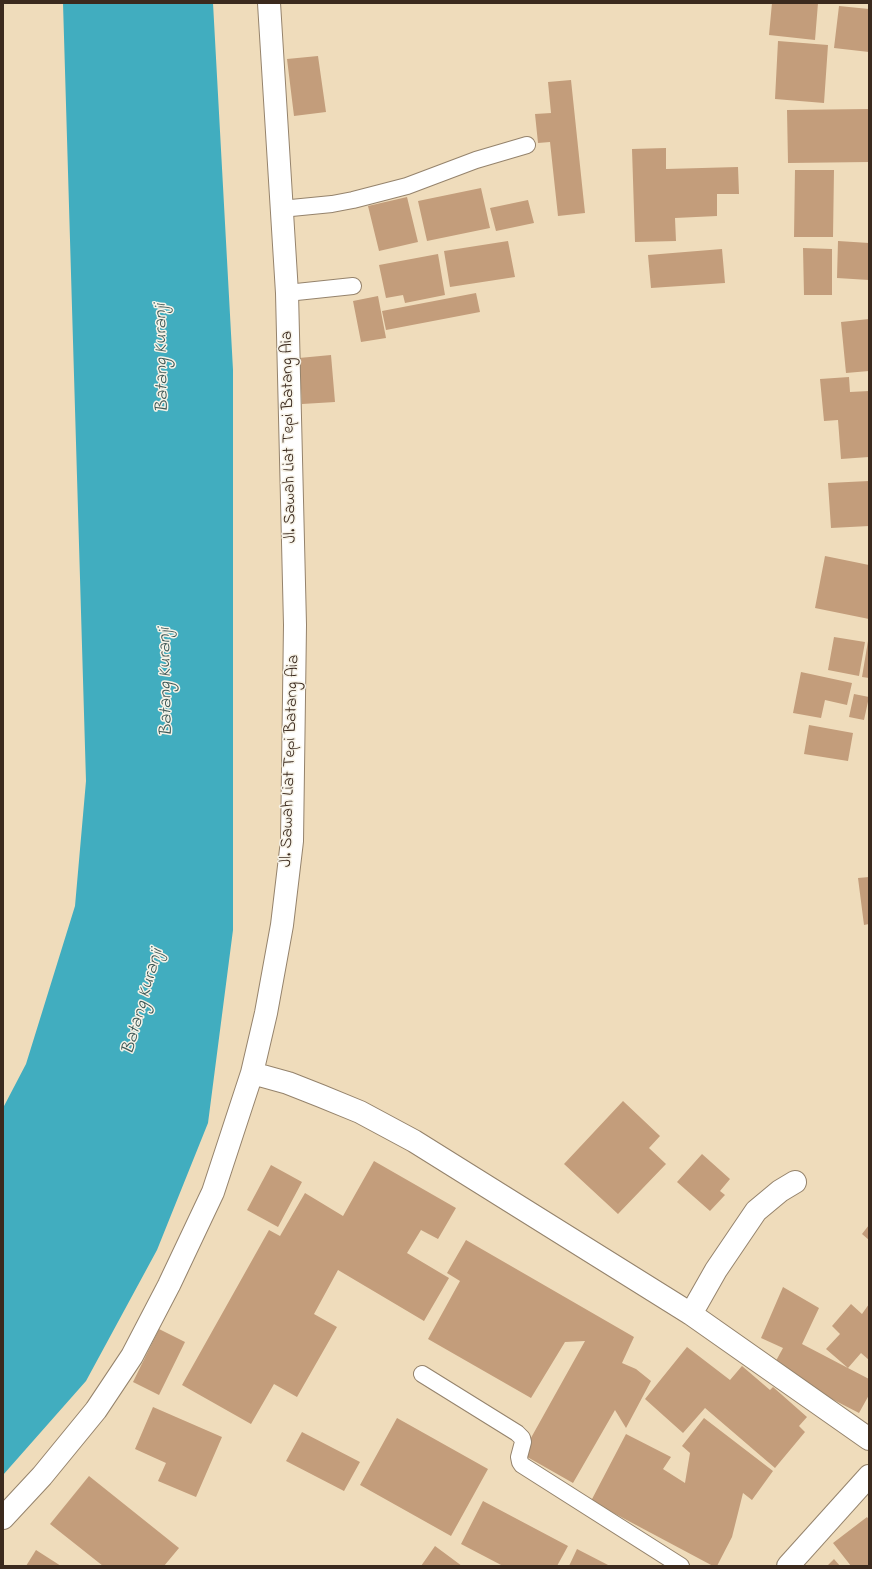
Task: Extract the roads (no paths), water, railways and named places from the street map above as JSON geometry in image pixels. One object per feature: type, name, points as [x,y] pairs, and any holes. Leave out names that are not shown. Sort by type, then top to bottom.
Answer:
[{"type":"street","name":"Jl. Sawah Liat Tepi Batang Aia","points":[[3,1518],[42,1476],[96,1410],[132,1356],[169,1284],[213,1192],[252,1073],[266,1013],[282,925],[292,840],[295,625],[287,293],[269,3]]},
{"type":"street","points":[[252,1073],[288,1083],[360,1112],[414,1141],[691,1314],[869,1439]]},
{"type":"street","points":[[691,1314],[716,1270],[756,1211],[780,1191],[795,1182]]},
{"type":"street","points":[[788,1566],[867,1484]]},
{"type":"lane","points":[[281,209],[332,204],[373,195],[407,186],[476,160],[527,146]]},
{"type":"lane","points":[[287,293],[352,286]]},
{"type":"lane","points":[[422,1374],[518,1433],[523,1442],[519,1457],[522,1465],[682,1566]]},
{"type":"water","name":"Batang Kuranji","points":[[63,3],[213,3],[233,370],[233,930],[208,1123],[157,1250],[86,1381],[3,1475],[3,1108],[26,1064],[75,906],[86,781]]}]
